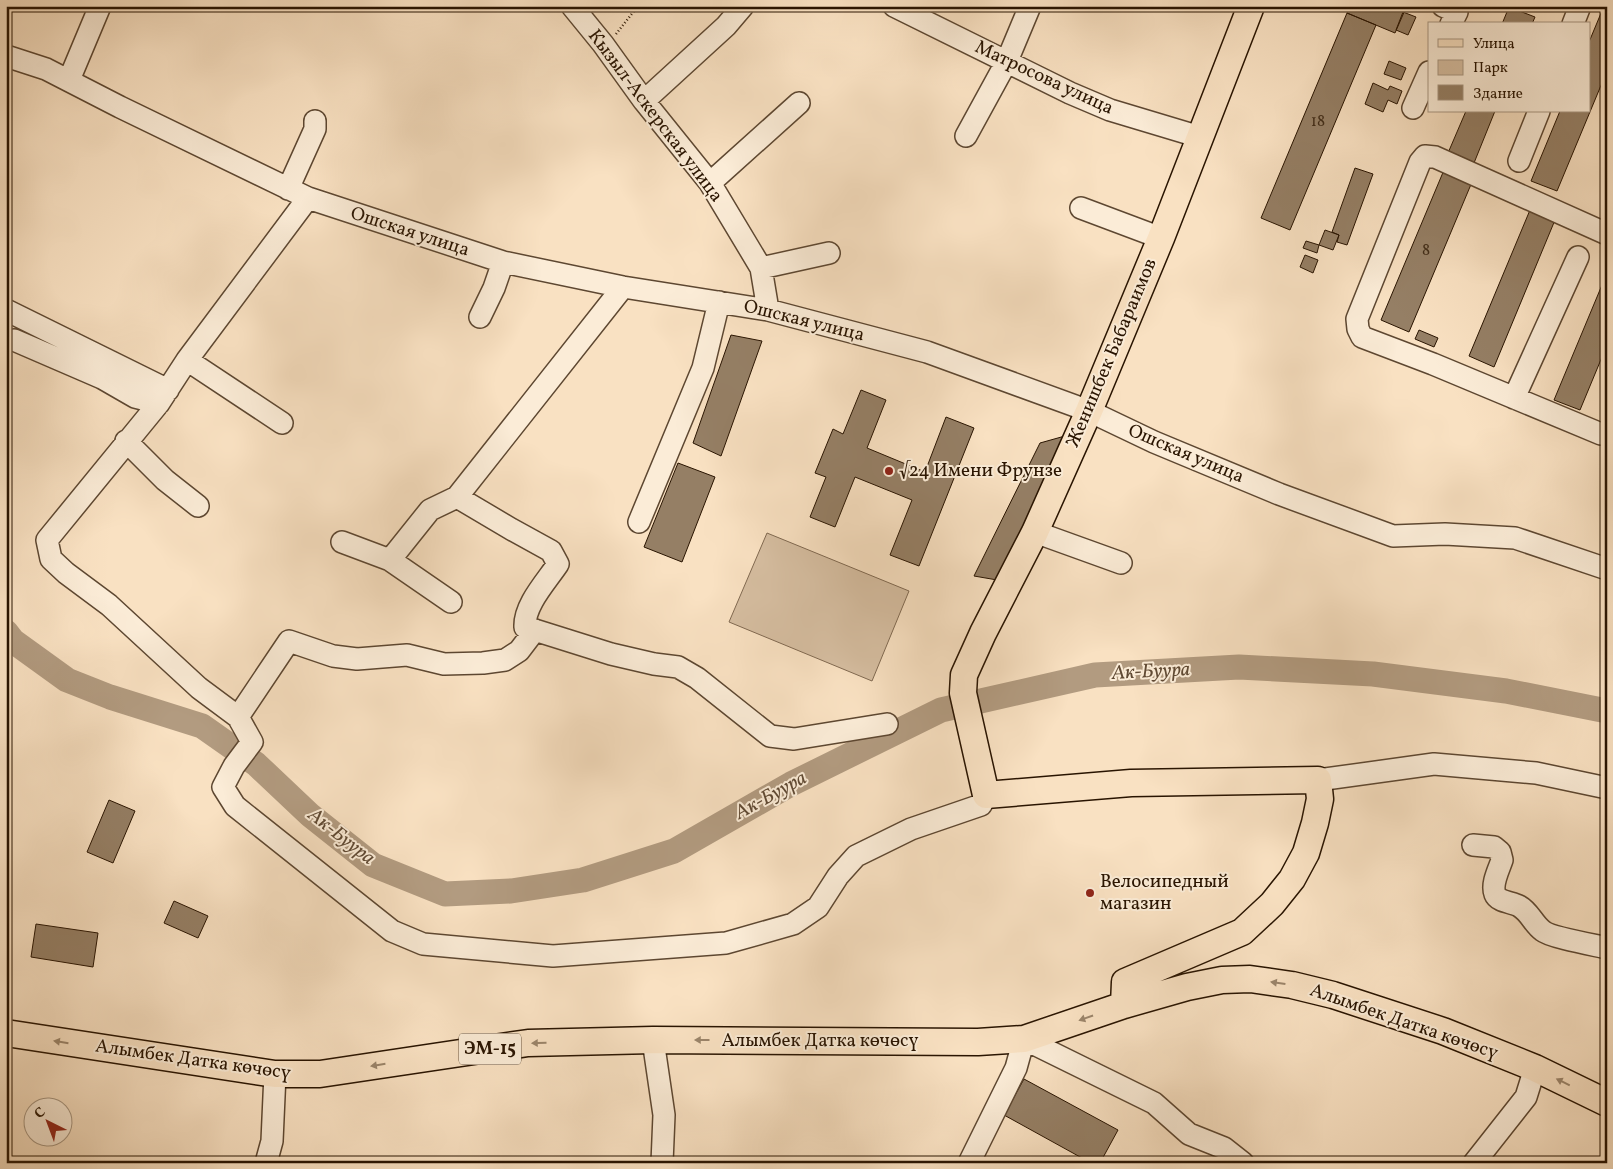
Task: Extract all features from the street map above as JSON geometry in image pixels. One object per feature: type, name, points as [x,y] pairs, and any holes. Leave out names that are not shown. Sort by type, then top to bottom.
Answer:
[{"type":"main road","name":"Женишбек Бабараимов","points":[[986,795],[963,694],[964,674],[1035,532],[1089,412],[1161,238],[1251,6]]},
{"type":"main road","points":[[986,795],[1131,783],[1318,780],[1320,799],[1316,823],[1306,853],[1292,880],[1272,904],[1242,932],[1126,982],[1124,1005]]},
{"type":"main road","name":"Алымбек Датка көчөсү","points":[[6,1033],[275,1074],[320,1074],[528,1043],[653,1040],[978,1042],[1024,1039],[1186,986],[1222,980],[1250,979],[1292,985],[1333,995],[1442,1031],[1535,1068],[1607,1103]]},
{"type":"street","points":[[69,80],[100,6]]},
{"type":"street","name":"Кызыл-Аскерская улица","points":[[572,6],[603,44],[644,101],[710,183],[761,268],[768,310]]},
{"type":"street","points":[[644,101],[726,26],[743,6]]},
{"type":"street","name":"Матросова улица","points":[[894,6],[1070,93],[1110,110],[1200,137]]},
{"type":"street","points":[[966,136],[1007,61],[1030,6]]},
{"type":"street","points":[[1574,22],[1580,6]]},
{"type":"street","name":"Ошская улица","points":[[6,56],[46,69],[308,198],[503,262],[623,287],[768,310],[927,352],[1089,412],[1154,442],[1279,494],[1393,536],[1445,534],[1514,538],[1607,569]]},
{"type":"street","points":[[1412,108],[1428,74]]},
{"type":"street","points":[[710,183],[799,103]]},
{"type":"street","points":[[1519,161],[1538,112]]},
{"type":"street","points":[[288,189],[315,129],[315,121]]},
{"type":"street","points":[[1605,429],[1514,398],[1362,337],[1358,329],[1357,319],[1420,162],[1425,156],[1435,157],[1607,234]]},
{"type":"street","points":[[308,198],[187,360],[164,396],[47,540],[51,559],[66,573],[109,605],[199,688],[238,717],[252,742],[234,766],[223,787],[235,806],[392,931],[423,944],[553,956],[726,943],[794,924],[818,907],[838,876],[856,856],[911,830],[981,805],[986,795]]},
{"type":"street","points":[[1081,208],[1161,238]]},
{"type":"street","points":[[761,268],[829,252]]},
{"type":"street","points":[[1514,398],[1578,257]]},
{"type":"street","points":[[480,316],[494,288],[503,262]]},
{"type":"street","points":[[390,560],[430,510],[457,497],[623,287]]},
{"type":"street","points":[[639,522],[703,368],[719,302]]},
{"type":"street","points":[[6,310],[164,396]]},
{"type":"street","points":[[14,340],[102,378],[135,398],[164,396]]},
{"type":"street","points":[[187,360],[282,424]]},
{"type":"street","points":[[126,441],[165,480],[198,506]]},
{"type":"street","points":[[457,497],[511,530],[551,551],[555,557],[558,564],[528,609],[525,626],[611,654],[654,664],[678,667],[697,678],[770,736],[794,740],[887,724]]},
{"type":"street","points":[[1035,532],[1121,563]]},
{"type":"street","points":[[342,542],[390,560],[450,602]]},
{"type":"street","points":[[238,717],[289,641],[333,656],[357,659],[407,655],[444,664],[483,663],[506,660],[519,651],[535,630]]},
{"type":"street","points":[[1318,780],[1434,764],[1536,773],[1607,788]]},
{"type":"street","points":[[1473,845],[1494,847],[1500,852],[1502,860],[1494,886],[1497,897],[1501,900],[1512,902],[1524,909],[1536,925],[1545,933],[1607,948]]},
{"type":"street","points":[[969,1163],[1016,1068],[1024,1039],[1154,1104],[1189,1134],[1224,1148],[1243,1163]]},
{"type":"street","points":[[653,1040],[664,1115],[662,1163]]},
{"type":"street","points":[[1474,1163],[1526,1097],[1535,1068]]},
{"type":"street","points":[[266,1163],[272,1141],[275,1074]]},
{"type":"path","points":[[603,44],[617,33],[638,6]]},
{"type":"green space","points":[[767,533],[909,591],[872,681],[729,622]]},
{"type":"building","points":[[1350,6],[1397,6],[1405,10],[1395,33],[1347,13]]},
{"type":"building","points":[[1604,6],[1607,6],[1607,71],[1590,112],[1590,40]]},
{"type":"building","points":[[1509,7],[1535,17],[1533,22],[1503,22]]},
{"type":"building","points":[[1403,12],[1416,17],[1408,35],[1396,30]]},
{"type":"building","points":[[1347,13],[1376,25],[1290,230],[1261,218]]},
{"type":"building","points":[[1389,61],[1406,68],[1401,80],[1384,74]]},
{"type":"building","points":[[1373,83],[1388,90],[1390,86],[1402,91],[1397,104],[1388,100],[1383,112],[1365,104]]},
{"type":"building","points":[[1466,112],[1495,112],[1474,163],[1448,153]]},
{"type":"building","points":[[1560,112],[1590,112],[1557,191],[1531,181]]},
{"type":"building","points":[[1355,168],[1373,174],[1347,245],[1337,242],[1339,235],[1332,232]]},
{"type":"building","points":[[1444,170],[1472,182],[1409,332],[1381,320]]},
{"type":"building","points":[[1530,210],[1555,220],[1494,367],[1469,356]]},
{"type":"building","points":[[1325,230],[1339,235],[1333,250],[1319,245]]},
{"type":"building","points":[[1306,241],[1319,245],[1317,253],[1303,248]]},
{"type":"building","points":[[1305,255],[1318,260],[1313,273],[1300,267]]},
{"type":"building","points":[[1607,273],[1607,345],[1580,410],[1554,400]]},
{"type":"building","points":[[1419,330],[1438,338],[1434,347],[1415,339]]},
{"type":"building","points":[[731,335],[762,341],[721,456],[693,443]]},
{"type":"building","points":[[861,390],[886,400],[867,448],[925,472],[946,417],[974,428],[919,566],[890,555],[912,500],[855,477],[835,527],[810,517],[826,477],[815,473],[833,429],[843,434]]},
{"type":"building","points":[[1072,434],[1003,581],[974,576],[1040,443]]},
{"type":"building","points":[[678,463],[715,477],[682,562],[644,547]]},
{"type":"building","points":[[109,800],[135,811],[113,863],[87,852]]},
{"type":"building","points":[[174,901],[208,916],[198,938],[164,923]]},
{"type":"building","points":[[36,924],[98,933],[93,967],[31,957]]},
{"type":"building","points":[[1024,1079],[1118,1130],[1100,1163],[1091,1163],[1004,1115]]},
{"type":"waterway","name":"Ак-Буура","points":[[6,632],[13,641],[67,680],[110,697],[202,726],[256,764],[310,815],[373,865],[445,894],[511,891],[583,880],[674,851],[791,784],[941,710],[1095,675],[1239,667],[1373,674],[1506,691],[1607,711]]},
{"type":"place","name":"√24 Имени Фрунзе","points":[[889,471]]},
{"type":"place","name":"Велосипедный магазин","points":[[1090,893]]}]
